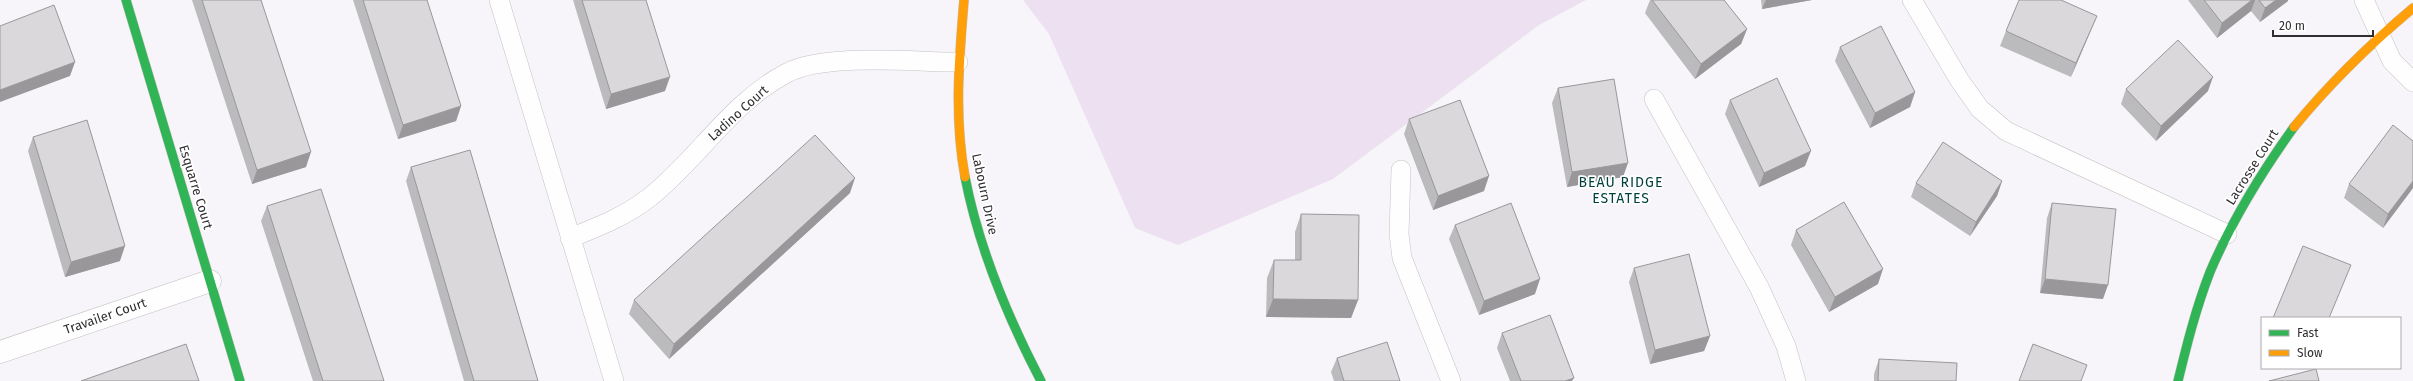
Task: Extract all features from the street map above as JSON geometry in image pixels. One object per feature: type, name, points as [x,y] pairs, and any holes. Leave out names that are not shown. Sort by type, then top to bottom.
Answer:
[{"type":"street","name":"Esquarre Court","points":[[126,0],[240,381]]},
{"type":"street","name":"Labourn Drive","points":[[964,0],[958,62],[958,116],[964,166],[982,244],[1006,311],[1041,381]]},
{"type":"street","name":"Lacrosse Court","points":[[2178,381],[2201,295],[2227,234],[2263,169],[2304,112],[2351,60],[2380,33],[2413,8]]},
{"type":"street","name":"Travailer Court","points":[[0,352],[210,281]]},
{"type":"lane","points":[[499,0],[614,381]]},
{"type":"lane","points":[[1912,0],[1960,82],[1980,109],[2006,130],[2227,234]]},
{"type":"lane","points":[[2364,0],[2392,61],[2413,82]]},
{"type":"lane","name":"Ladino Court","points":[[570,238],[622,216],[651,196],[756,93],[788,72],[824,61],[958,62]]},
{"type":"lane","points":[[1654,99],[1759,287],[1786,346],[1796,381]]},
{"type":"lane","points":[[1401,170],[1399,234],[1402,258],[1451,381]]},
{"type":"shaded area","points":[[1023,0],[1586,0],[1539,25],[1333,179],[1178,245],[1135,228],[1049,34]]},
{"type":"building","points":[[202,0],[261,0],[311,152],[257,170]]},
{"type":"building","points":[[363,0],[427,0],[461,106],[403,125]]},
{"type":"building","points":[[582,0],[646,0],[670,77],[611,94]]},
{"type":"building","points":[[1652,0],[1724,0],[1747,29],[1701,64]]},
{"type":"building","points":[[2019,0],[2061,0],[2097,16],[2076,63],[2006,31]]},
{"type":"building","points":[[2204,0],[2252,0],[2222,23]]},
{"type":"building","points":[[2259,0],[2276,0],[2265,8]]},
{"type":"building","points":[[54,5],[75,62],[0,90],[0,26]]},
{"type":"building","points":[[1881,26],[1915,92],[1875,113],[1840,47]]},
{"type":"building","points":[[2178,40],[2213,77],[2161,126],[2126,89]]},
{"type":"building","points":[[1777,78],[1811,151],[1764,173],[1730,100]]},
{"type":"building","points":[[1614,79],[1628,163],[1572,172],[1558,88]]},
{"type":"building","points":[[1460,100],[1489,176],[1438,196],[1409,119]]},
{"type":"building","points":[[87,120],[125,246],[71,262],[33,137]]},
{"type":"building","points":[[2393,125],[2413,141],[2413,181],[2388,214],[2349,184]]},
{"type":"building","points":[[815,135],[855,178],[674,344],[634,300]]},
{"type":"building","points":[[1943,142],[2002,181],[1976,222],[1916,183]]},
{"type":"building","points":[[470,150],[538,381],[474,381],[411,167]]},
{"type":"building","points":[[321,189],[384,381],[323,381],[267,206]]},
{"type":"building","points":[[1844,202],[1883,269],[1835,297],[1796,230]]},
{"type":"building","points":[[1511,203],[1540,279],[1484,301],[1455,225]]},
{"type":"building","points":[[2052,203],[2116,209],[2108,285],[2045,279]]},
{"type":"building","points":[[1301,214],[1359,215],[1358,300],[1273,299],[1274,260],[1301,260]]},
{"type":"building","points":[[2303,246],[2351,265],[2329,317],[2273,317]]},
{"type":"building","points":[[1689,254],[1710,336],[1655,350],[1634,268]]},
{"type":"building","points":[[1550,315],[1574,378],[1565,381],[1521,381],[1502,333]]},
{"type":"building","points":[[1387,342],[1400,381],[1344,381],[1337,358]]},
{"type":"building","points":[[186,344],[199,381],[81,381]]},
{"type":"building","points":[[2033,344],[2087,365],[2081,381],[2019,381]]},
{"type":"building","points":[[1879,359],[1957,363],[1956,381],[1878,381]]},
{"type":"building","points":[[2316,369],[2319,381],[2269,381]]},
{"type":"traffic: fast","points":[[126,0],[240,381]]},
{"type":"traffic: fast","points":[[2178,381],[2200,299],[2210,272],[2248,197],[2294,127]]},
{"type":"traffic: fast","points":[[965,177],[986,256],[1006,307],[1041,381]]},
{"type":"traffic: slow","points":[[964,0],[958,89],[960,133],[965,177]]},
{"type":"traffic: slow","points":[[2294,127],[2350,65],[2413,8]]},
{"type":"district","name":"BEAU RIDGE ESTATES","points":[[1621,190]]}]
